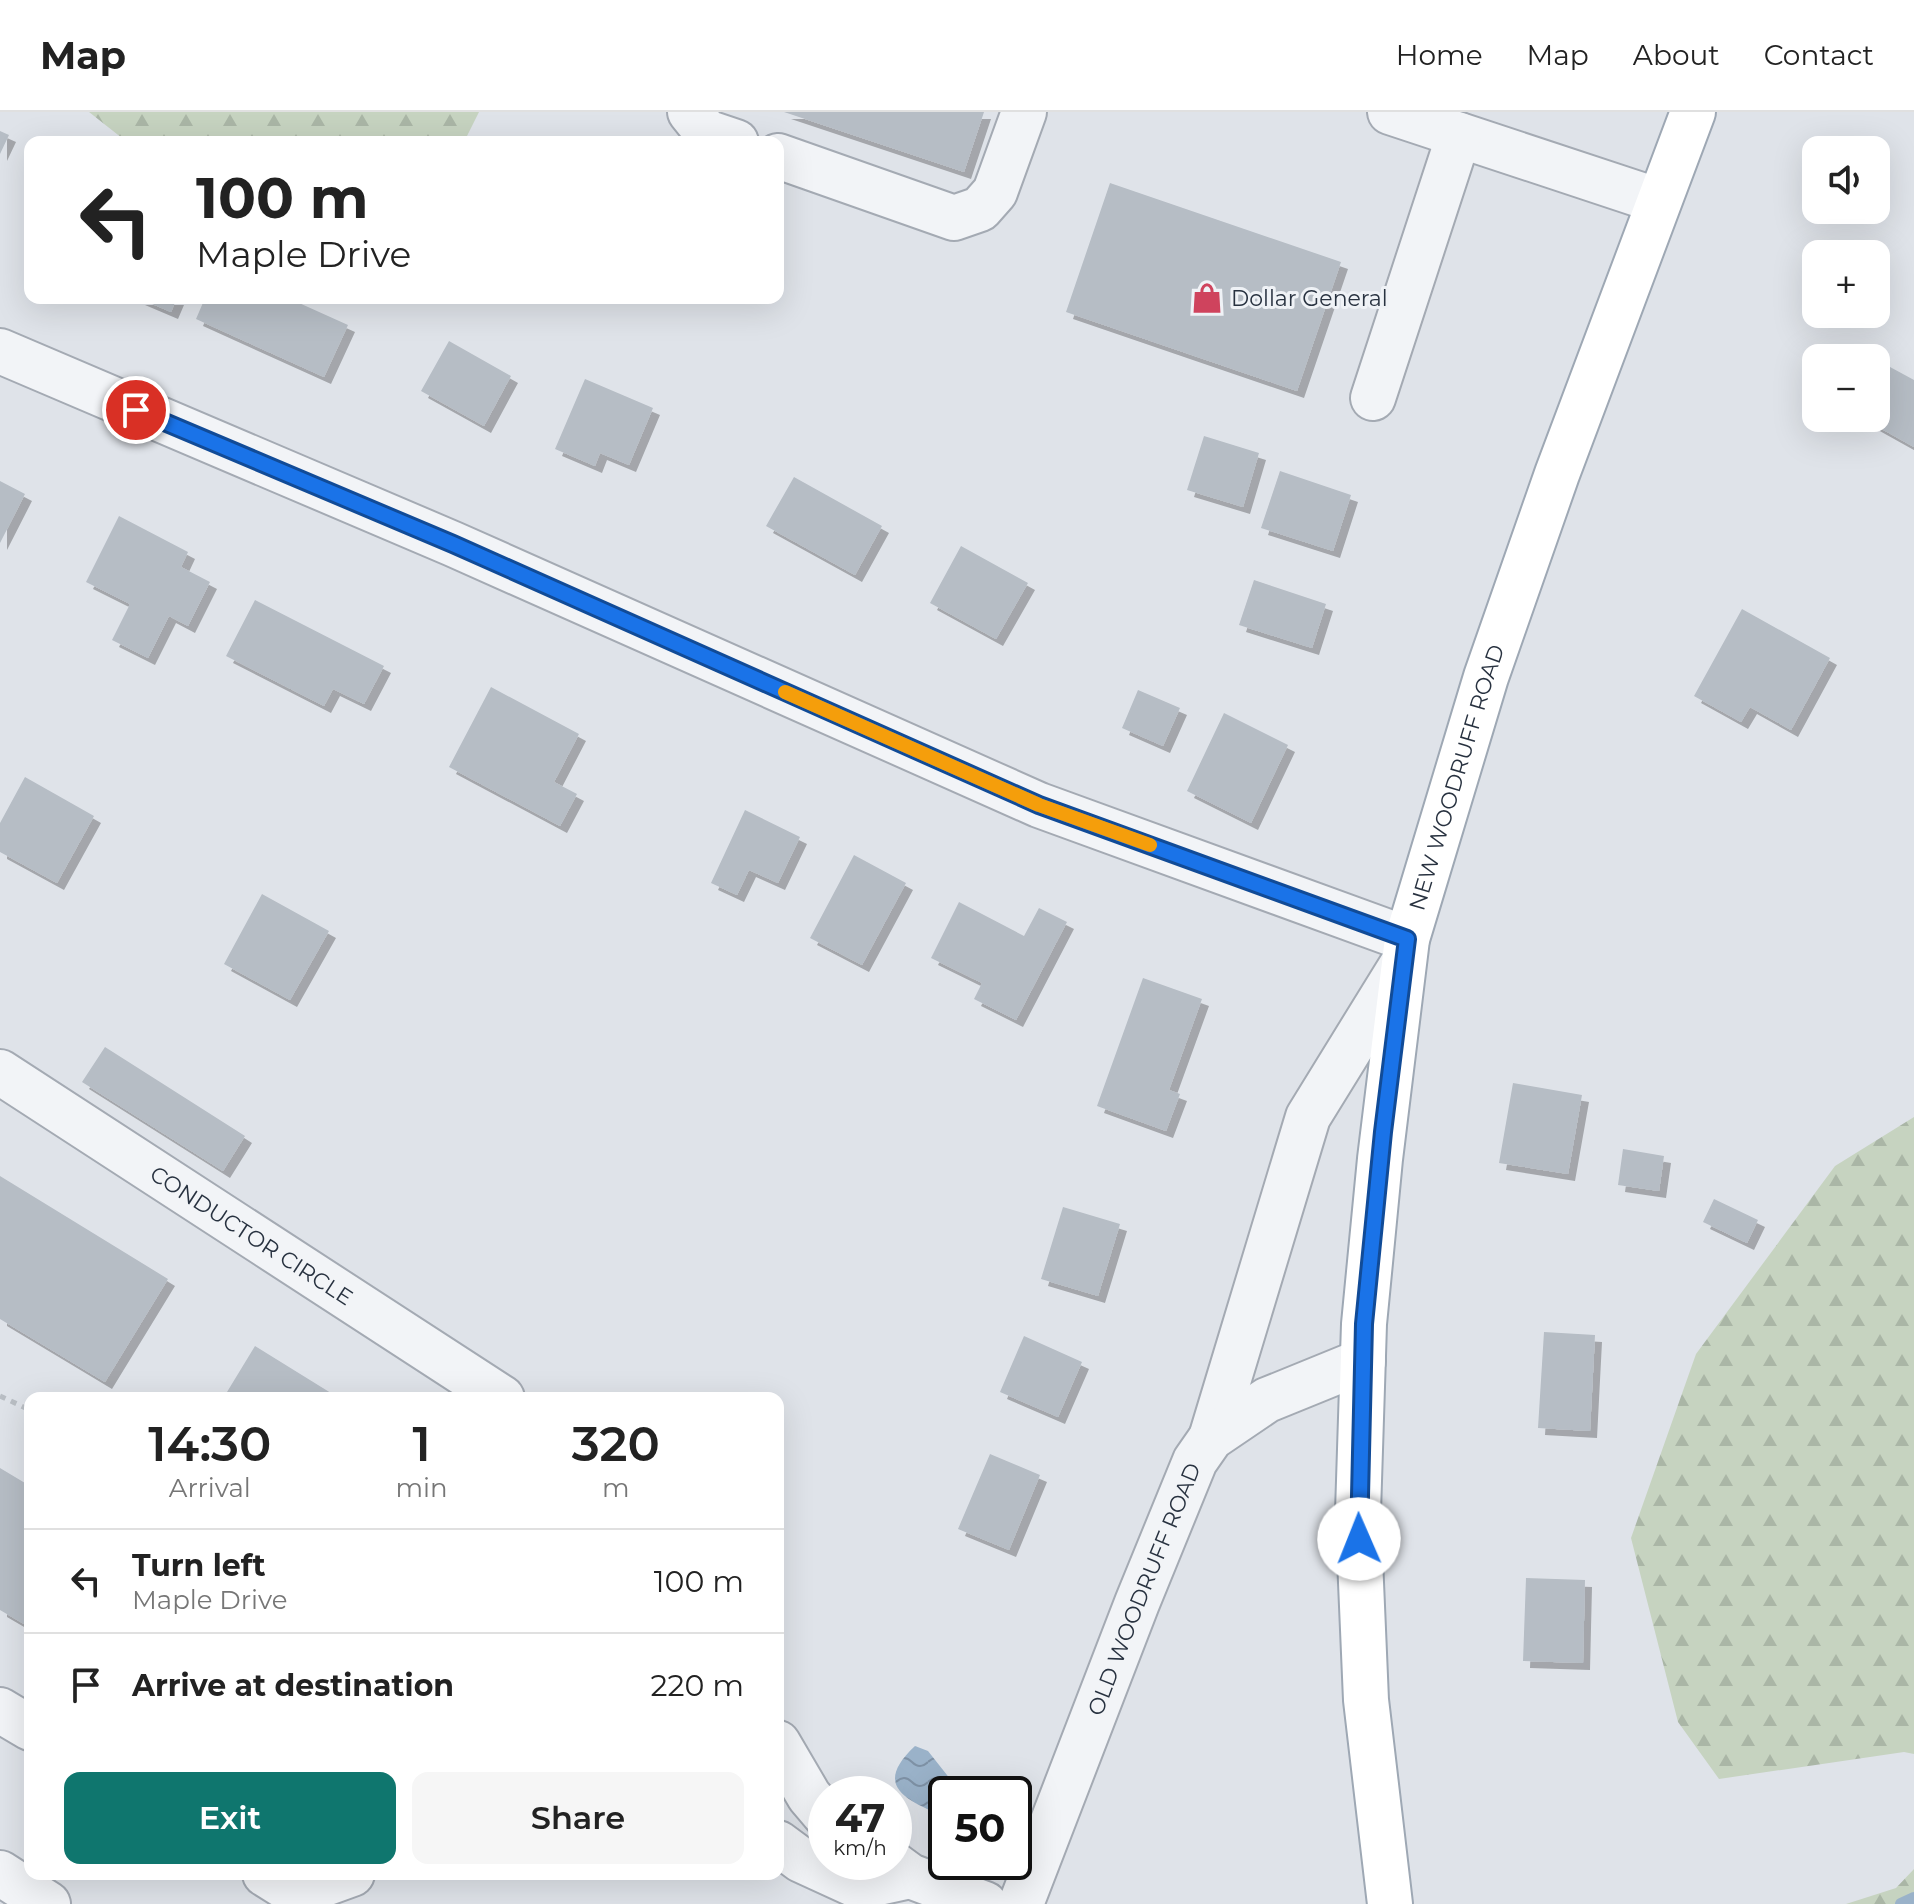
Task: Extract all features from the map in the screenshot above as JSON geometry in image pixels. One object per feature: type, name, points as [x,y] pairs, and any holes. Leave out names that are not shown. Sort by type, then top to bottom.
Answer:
[{"type":"main road","name":"NEW WOODRUFF ROAD","points":[[1390,1904],[1366,1700],[1358,1512],[1364,1324],[1378,1174],[1405,951],[1491,662],[1567,445],[1693,112]]},
{"type":"street","points":[[690,112],[706,132],[718,136]]},
{"type":"street","points":[[784,158],[954,218],[980,209],[995,192],[1024,112]]},
{"type":"street","points":[[1390,112],[1659,201]]},
{"type":"street","points":[[1373,398],[1459,135]]},
{"type":"street","points":[[0,351],[453,544],[1039,805],[1405,951],[1308,1117],[1211,1438]]},
{"type":"street","name":"CONDUCTOR CIRCLE","points":[[0,1072],[493,1392]]},
{"type":"street","name":"OLD WOODRUFF ROAD","points":[[1021,1904],[1195,1461],[1211,1438],[1267,1400],[1363,1361]]},
{"type":"street","points":[[0,1710],[24,1724]]},
{"type":"street","points":[[784,1753],[808,1794]]},
{"type":"street","points":[[784,1847],[808,1863]]},
{"type":"street","points":[[0,1873],[48,1904]]},
{"type":"street","points":[[912,1874],[985,1904]]},
{"type":"street","points":[[275,1880],[297,1894],[336,1880]]},
{"type":"street","points":[[845,1880],[860,1887],[876,1880]]},
{"type":"path","points":[[0,1396],[24,1407]]},
{"type":"green space","points":[[89,112],[479,112],[467,136],[119,136]]},
{"type":"green space","points":[[1914,1117],[1914,1754],[1904,1752],[1719,1779],[1678,1722],[1631,1538],[1696,1354],[1835,1166]]},
{"type":"green space","points":[[1914,1869],[1914,1904],[1846,1904],[1896,1888]]},
{"type":"water","points":[[915,1746],[928,1751],[948,1776],[928,1776],[928,1809],[912,1801],[912,1776],[896,1776],[902,1760]]},
{"type":"building","points":[[784,112],[984,112],[964,172]]},
{"type":"building","points":[[0,131],[9,135],[0,154]]},
{"type":"building","points":[[1110,183],[1341,262],[1297,391],[1066,312]]},
{"type":"building","points":[[152,304],[174,304],[171,312]]},
{"type":"building","points":[[202,304],[301,304],[348,325],[324,377],[196,319]]},
{"type":"building","points":[[449,341],[511,376],[484,426],[421,391]]},
{"type":"building","points":[[1890,367],[1914,380],[1914,447],[1887,432],[1890,432]]},
{"type":"building","points":[[585,379],[653,408],[629,465],[600,453],[595,466],[555,449]]},
{"type":"building","points":[[1204,436],[1259,453],[1243,507],[1187,490]]},
{"type":"building","points":[[1280,471],[1351,495],[1333,551],[1261,528]]},
{"type":"building","points":[[794,477],[882,526],[855,575],[766,526]]},
{"type":"building","points":[[0,481],[25,494],[0,543]]},
{"type":"building","points":[[119,516],[188,552],[181,567],[210,582],[188,626],[169,616],[148,658],[112,640],[130,604],[86,582]]},
{"type":"building","points":[[961,546],[1028,583],[996,639],[930,603]]},
{"type":"building","points":[[1254,580],[1326,604],[1312,648],[1239,625]]},
{"type":"building","points":[[255,600],[384,666],[364,704],[333,689],[324,706],[226,656]]},
{"type":"building","points":[[1742,609],[1830,658],[1791,730],[1750,707],[1741,722],[1694,696]]},
{"type":"building","points":[[491,687],[579,734],[554,782],[577,794],[560,826],[449,767]]},
{"type":"building","points":[[1138,690],[1180,708],[1163,746],[1122,728]]},
{"type":"building","points":[[1224,713],[1288,745],[1251,823],[1187,791]]},
{"type":"building","points":[[25,777],[94,816],[57,883],[0,852],[0,823]]},
{"type":"building","points":[[745,810],[800,837],[778,883],[749,870],[737,895],[711,883]]},
{"type":"building","points":[[854,855],[906,883],[862,965],[810,938]]},
{"type":"building","points":[[262,894],[329,931],[290,1000],[224,964]]},
{"type":"building","points":[[959,902],[1024,936],[1039,908],[1067,922],[1016,1020],[974,999],[982,983],[931,958]]},
{"type":"building","points":[[1143,978],[1202,999],[1169,1090],[1180,1094],[1166,1131],[1097,1106]]},
{"type":"building","points":[[105,1047],[245,1136],[223,1171],[82,1082]]},
{"type":"building","points":[[1513,1083],[1582,1095],[1568,1174],[1499,1163]]},
{"type":"building","points":[[1623,1149],[1664,1156],[1659,1191],[1618,1185]]},
{"type":"building","points":[[0,1176],[168,1279],[105,1382],[0,1319]]},
{"type":"building","points":[[1714,1199],[1758,1220],[1747,1243],[1703,1222]]},
{"type":"building","points":[[1063,1207],[1120,1224],[1098,1296],[1041,1279]]},
{"type":"building","points":[[1544,1332],[1595,1335],[1590,1431],[1538,1428]]},
{"type":"building","points":[[1024,1336],[1082,1362],[1058,1417],[1000,1392]]},
{"type":"building","points":[[255,1346],[329,1392],[227,1392]]},
{"type":"building","points":[[990,1454],[1040,1475],[1009,1550],[958,1529]]},
{"type":"building","points":[[0,1468],[24,1482],[24,1624],[0,1610]]},
{"type":"building","points":[[1526,1578],[1585,1580],[1583,1663],[1523,1661]]},
{"type":"waterway","points":[[1901,1904],[1914,1898]]},
{"type":"slow traffic","points":[[785,692],[1039,805],[1150,845]]},
{"type":"place","name":"Dollar General","points":[[1207,298]]},
{"type":"route","points":[[136,410],[453,544],[1039,805],[1407,939],[1395,1023],[1364,1324],[1359,1539]]}]
